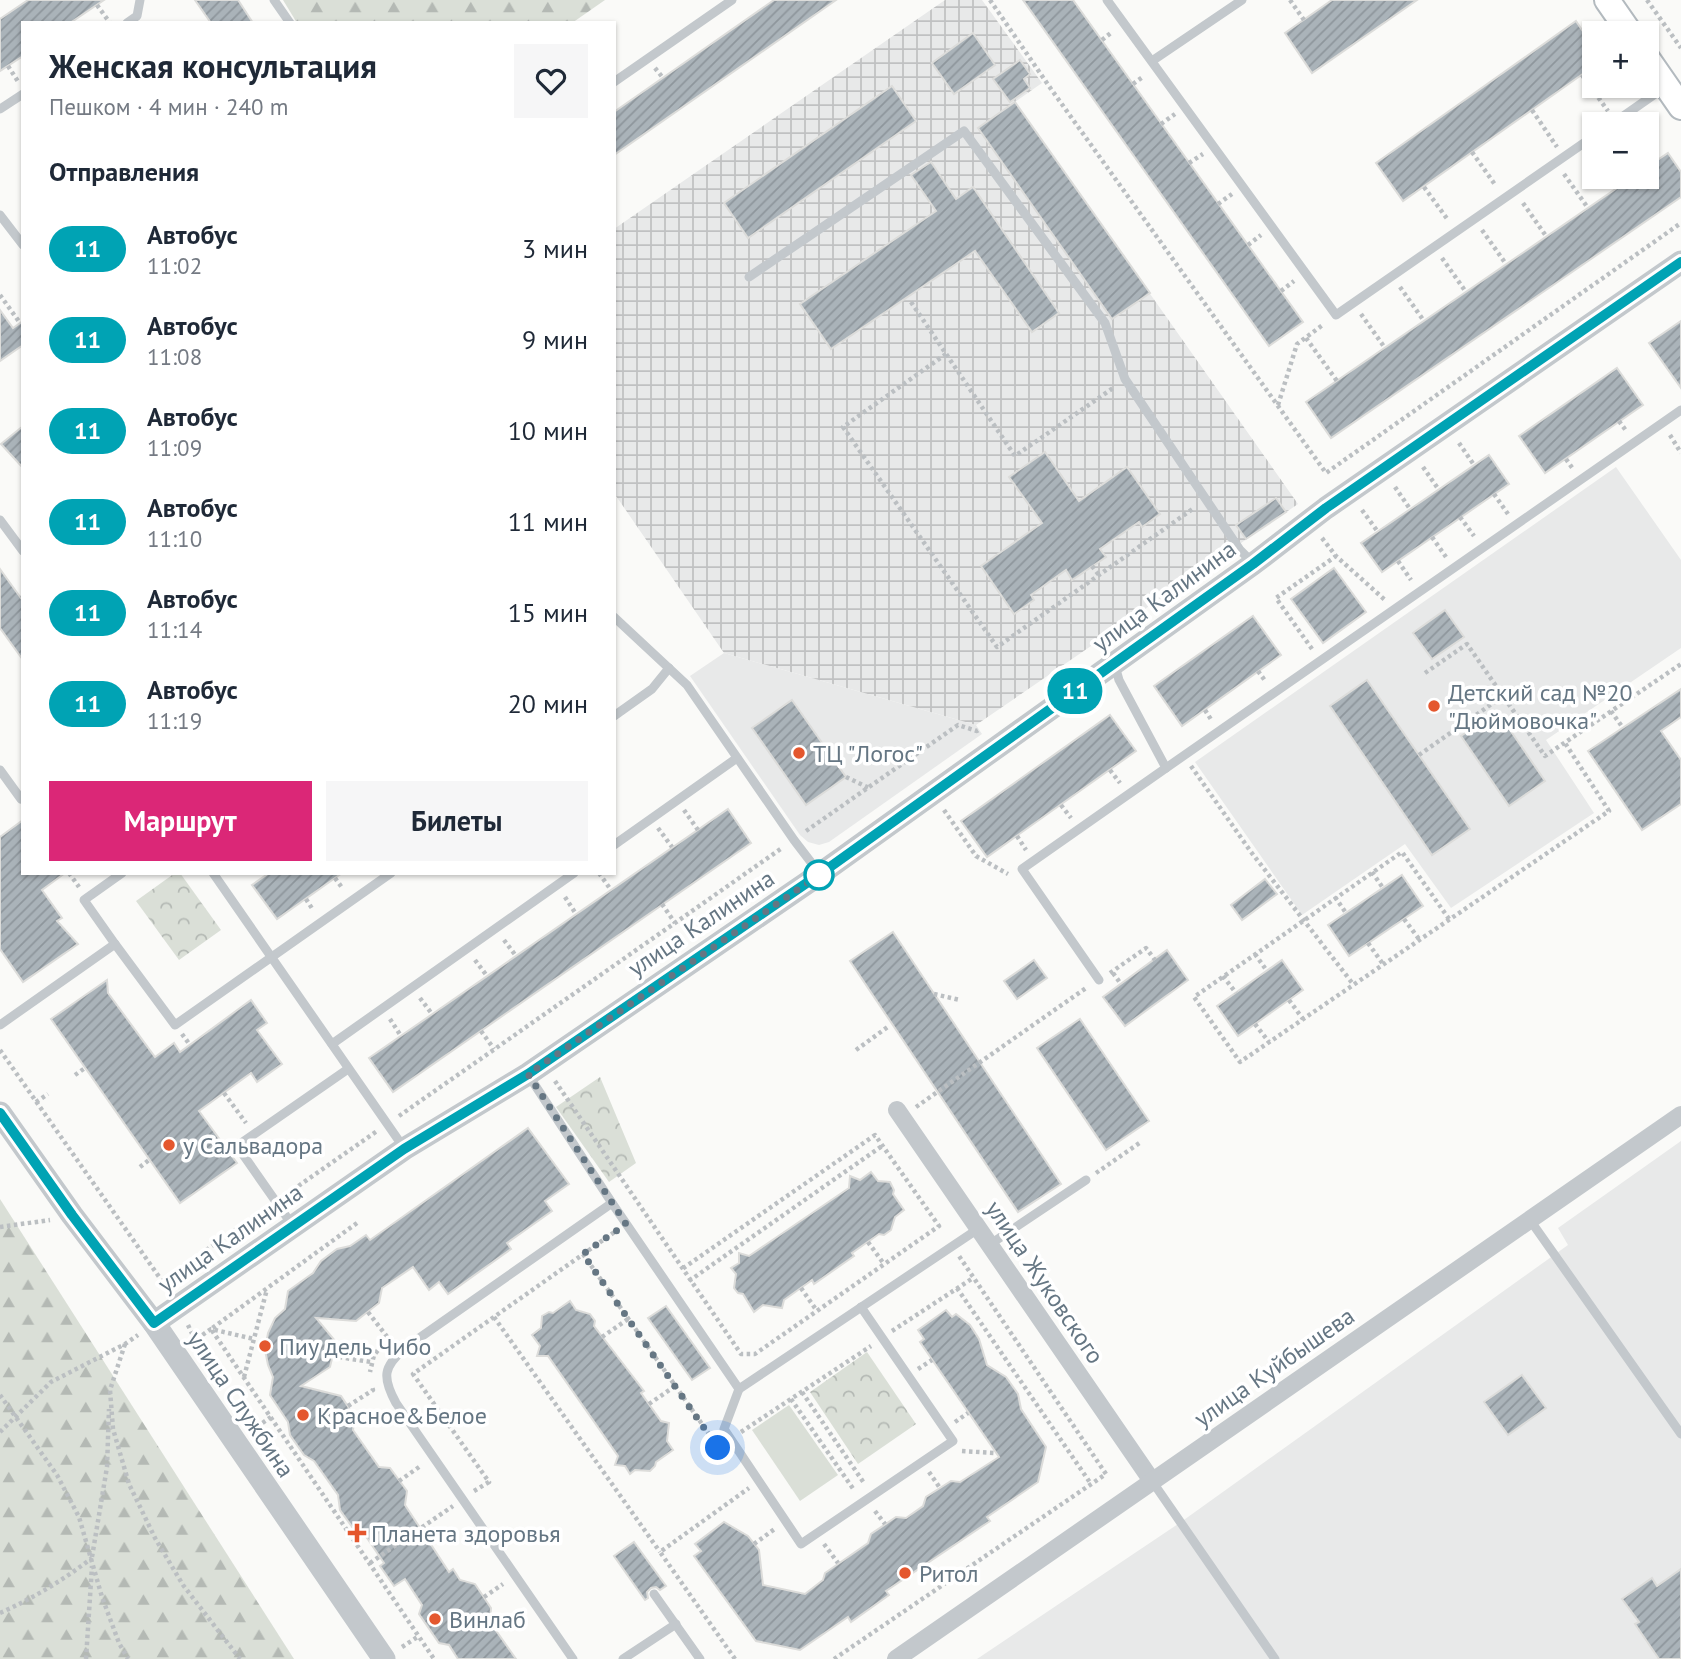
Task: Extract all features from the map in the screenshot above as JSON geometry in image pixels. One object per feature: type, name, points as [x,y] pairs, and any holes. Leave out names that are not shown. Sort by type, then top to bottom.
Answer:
[{"type":"main road","points":[[1607,0],[1622,21]]},
{"type":"main road","points":[[1659,76],[1681,107]]},
{"type":"street","name":"улица Калинина","points":[[154,1323],[404,1149],[539,1073],[1114,664],[1326,508],[1681,262]]},
{"type":"street","name":"улица Службина","points":[[0,1113],[72,1215],[154,1323],[384,1659]]},
{"type":"street","name":"улица Жуковского","points":[[899,1113],[1152,1481]]},
{"type":"street","name":"улица Куйбышева","points":[[896,1659],[1681,1115]]},
{"type":"lane","points":[[130,21],[137,16],[140,0]]},
{"type":"lane","points":[[274,0],[289,21]]},
{"type":"lane","points":[[616,81],[732,0]]},
{"type":"lane","points":[[1107,0],[1336,315],[1582,144]]},
{"type":"lane","points":[[1152,61],[1242,0]]},
{"type":"lane","points":[[1629,112],[1666,86]]},
{"type":"lane","points":[[0,109],[21,95]]},
{"type":"lane","points":[[749,277],[964,131],[1105,323],[1125,379],[1240,550],[1253,564]]},
{"type":"lane","points":[[0,215],[21,242]]},
{"type":"lane","points":[[1099,980],[1022,869],[1681,410]]},
{"type":"lane","points":[[0,520],[21,548]]},
{"type":"lane","points":[[616,619],[688,685],[820,874]]},
{"type":"lane","points":[[1114,664],[1119,680],[1166,768]]},
{"type":"lane","points":[[616,715],[652,689],[669,668]]},
{"type":"lane","points":[[616,844],[737,758]]},
{"type":"lane","points":[[0,770],[21,799]]},
{"type":"lane","points":[[119,875],[84,900],[175,1025],[388,875]]},
{"type":"lane","points":[[214,875],[404,1149]]},
{"type":"lane","points":[[332,1044],[571,875]]},
{"type":"lane","points":[[0,1025],[115,944]]},
{"type":"lane","points":[[293,1226],[237,1146],[348,1069]]},
{"type":"lane","points":[[539,1073],[612,1203],[739,1389]]},
{"type":"lane","points":[[989,1245],[1086,1180]]},
{"type":"lane","points":[[573,1659],[433,1457],[389,1389],[386,1378],[389,1366],[405,1348],[612,1203]]},
{"type":"lane","points":[[1530,1220],[1681,1434]]},
{"type":"lane","points":[[861,1307],[953,1441],[801,1544],[724,1429],[739,1389],[861,1307],[952,1246],[978,1229]]},
{"type":"lane","points":[[1152,1481],[1275,1659]]},
{"type":"lane","points":[[654,1594],[700,1659]]},
{"type":"lane","points":[[623,1659],[676,1624]]},
{"type":"path","points":[[1290,0],[1304,20]]},
{"type":"path","points":[[1647,0],[1681,48]]},
{"type":"path","points":[[97,5],[109,21]]},
{"type":"path","points":[[8,66],[21,85]]},
{"type":"path","points":[[1532,110],[1588,208]]},
{"type":"path","points":[[1472,152],[1505,199]]},
{"type":"path","points":[[1424,187],[1457,232]]},
{"type":"path","points":[[1515,191],[1546,236]]},
{"type":"path","points":[[1475,219],[1506,264]]},
{"type":"path","points":[[1434,247],[1466,292]]},
{"type":"path","points":[[1392,276],[1424,320]]},
{"type":"path","points":[[0,295],[20,323]]},
{"type":"path","points":[[911,302],[1015,456],[1125,379]]},
{"type":"path","points":[[1353,303],[1385,348]]},
{"type":"path","points":[[1278,405],[1297,344],[1336,315]]},
{"type":"path","points":[[1306,338],[1337,381]]},
{"type":"path","points":[[946,354],[843,427],[997,648],[1206,499]]},
{"type":"path","points":[[1668,431],[1681,453]]},
{"type":"path","points":[[1326,473],[1331,479]]},
{"type":"path","points":[[1494,494],[1516,525]]},
{"type":"path","points":[[1326,508],[1332,517],[1316,528],[1336,556],[1395,609]]},
{"type":"path","points":[[1460,517],[1483,548]]},
{"type":"path","points":[[1432,537],[1453,568]]},
{"type":"path","points":[[1321,660],[1276,598],[1336,556]]},
{"type":"path","points":[[1398,561],[1420,592]]},
{"type":"path","points":[[1092,566],[1099,575]]},
{"type":"path","points":[[1308,576],[1314,583]]},
{"type":"path","points":[[1425,673],[1467,644],[1545,756],[1681,664]]},
{"type":"path","points":[[1419,755],[1503,696]]},
{"type":"path","points":[[1611,711],[1623,728]]},
{"type":"path","points":[[0,1050],[162,1281],[958,725],[977,731],[988,723]]},
{"type":"path","points":[[1449,919],[1402,852],[1194,997],[1240,1062],[1609,811],[1565,743]]},
{"type":"path","points":[[1184,755],[1302,920],[1353,984]]},
{"type":"path","points":[[846,777],[869,788]]},
{"type":"path","points":[[677,801],[698,830]]},
{"type":"path","points":[[941,805],[976,856],[1011,876]]},
{"type":"path","points":[[652,819],[672,847]]},
{"type":"path","points":[[1372,872],[1383,888]]},
{"type":"path","points":[[70,875],[78,885]]},
{"type":"path","points":[[600,875],[611,890]]},
{"type":"path","points":[[1335,897],[1346,913]]},
{"type":"path","points":[[662,904],[675,923]]},
{"type":"path","points":[[1404,919],[1419,939]]},
{"type":"path","points":[[1368,943],[1383,964]]},
{"type":"path","points":[[899,1113],[1146,948],[1155,960]]},
{"type":"path","points":[[1255,954],[1267,971]]},
{"type":"path","points":[[1112,972],[1121,984]]},
{"type":"path","points":[[1223,976],[1236,993]]},
{"type":"path","points":[[1079,979],[1086,989]]},
{"type":"path","points":[[934,994],[960,1000]]},
{"type":"path","points":[[1289,1000],[1303,1018]]},
{"type":"path","points":[[1255,1024],[1269,1042]]},
{"type":"path","points":[[856,1050],[889,1026]]},
{"type":"path","points":[[481,1031],[495,1049]]},
{"type":"path","points":[[75,1075],[85,1068]]},
{"type":"path","points":[[539,1073],[741,1354],[755,1354],[939,1226]]},
{"type":"path","points":[[224,1093],[236,1109]]},
{"type":"path","points":[[36,1102],[48,1094]]},
{"type":"path","points":[[681,1269],[875,1135],[1106,1474],[834,1659]]},
{"type":"path","points":[[1086,1180],[1141,1142]]},
{"type":"path","points":[[689,1281],[882,1146]]},
{"type":"path","points":[[140,1167],[149,1160]]},
{"type":"path","points":[[0,1227],[72,1215]]},
{"type":"path","points":[[195,1339],[357,1223]]},
{"type":"path","points":[[370,1563],[489,1482],[413,1374],[626,1224]]},
{"type":"path","points":[[868,1242],[884,1264]]},
{"type":"path","points":[[583,1254],[711,1438]]},
{"type":"path","points":[[731,1439],[973,1278]]},
{"type":"path","points":[[801,1288],[817,1311]]},
{"type":"path","points":[[957,1288],[1091,1484]]},
{"type":"path","points":[[244,1378],[267,1289]]},
{"type":"path","points":[[348,1406],[373,1390],[369,1374],[371,1362],[388,1338],[368,1311]]},
{"type":"path","points":[[494,1317],[735,1659]]},
{"type":"path","points":[[602,1337],[628,1319]]},
{"type":"path","points":[[0,1432],[51,1382],[125,1344],[154,1323]]},
{"type":"path","points":[[211,1329],[254,1339]]},
{"type":"path","points":[[211,1329],[434,1659]]},
{"type":"path","points":[[86,1659],[92,1558],[107,1467],[110,1390],[125,1344]]},
{"type":"path","points":[[332,1356],[389,1366]]},
{"type":"path","points":[[649,1404],[675,1386]]},
{"type":"path","points":[[110,1390],[113,1429],[129,1484],[155,1538],[183,1585],[240,1659]]},
{"type":"path","points":[[802,1392],[872,1495]]},
{"type":"path","points":[[0,1395],[57,1475],[79,1517],[102,1597],[119,1643],[128,1659]]},
{"type":"path","points":[[791,1399],[862,1502]]},
{"type":"path","points":[[254,1428],[271,1417]]},
{"type":"path","points":[[953,1441],[959,1451],[994,1453]]},
{"type":"path","points":[[399,1481],[433,1457]]},
{"type":"path","points":[[740,1479],[747,1489]]},
{"type":"path","points":[[660,1552],[759,1481]]},
{"type":"path","points":[[754,1544],[785,1520]]},
{"type":"path","points":[[817,1533],[838,1563]]},
{"type":"path","points":[[0,1613],[32,1600],[92,1558]]},
{"type":"path","points":[[484,1597],[514,1576]]},
{"type":"shaded area","points":[[945,0],[982,0],[1042,83],[1015,102],[1298,504],[976,725],[724,653],[616,496],[616,228]]},
{"type":"shaded area","name":"Детский сад №20 \"Дюймовочка\"","points":[[1616,467],[1681,560],[1681,648],[1546,740],[1594,813],[1451,908],[1405,844],[1302,915],[1195,762]]},
{"type":"shaded area","points":[[724,653],[976,725],[982,734],[829,842],[819,845],[808,842],[800,835],[690,676]]},
{"type":"shaded area","points":[[1681,1141],[1681,1659],[977,1659],[1181,1522],[1568,1245],[1558,1228]]},
{"type":"green space","points":[[283,0],[605,0],[575,21],[296,21]]},
{"type":"green space","points":[[172,875],[181,875],[221,930],[179,960],[136,901]]},
{"type":"green space","points":[[600,1077],[636,1163],[609,1182],[556,1107]]},
{"type":"green space","points":[[0,1199],[294,1659],[0,1659]]},
{"type":"green space","points":[[867,1352],[916,1424],[858,1464],[810,1392]]},
{"type":"green space","points":[[789,1405],[838,1475],[800,1501],[752,1430]]},
{"type":"building","points":[[28,0],[104,0],[73,21],[21,21],[21,57],[0,71],[0,19]]},
{"type":"building","points":[[195,0],[238,0],[252,21],[210,21]]},
{"type":"building","points":[[774,0],[836,0],[616,154],[616,111]]},
{"type":"building","points":[[1023,0],[1073,0],[1303,322],[1269,346]]},
{"type":"building","points":[[1332,0],[1417,0],[1312,73],[1285,33]]},
{"type":"building","points":[[1576,21],[1582,30],[1582,74],[1403,201],[1376,163]]},
{"type":"building","points":[[973,33],[995,65],[954,94],[932,63]]},
{"type":"building","points":[[1020,60],[1030,74],[1024,79],[1030,88],[1010,102],[993,79]]},
{"type":"building","points":[[892,86],[916,121],[748,238],[724,203]]},
{"type":"building","points":[[1015,102],[1150,293],[1112,319],[978,128]]},
{"type":"building","points":[[1668,153],[1681,172],[1681,197],[1331,438],[1306,402],[1616,189],[1659,189],[1659,159]]},
{"type":"building","points":[[931,162],[956,199],[973,187],[1059,313],[1032,332],[975,251],[831,349],[800,304],[936,211],[911,175]]},
{"type":"building","points":[[0,310],[13,328],[21,322],[21,346],[0,361]]},
{"type":"building","points":[[1681,321],[1681,388],[1649,343]]},
{"type":"building","points":[[1617,368],[1643,405],[1545,473],[1519,436]]},
{"type":"building","points":[[21,428],[21,466],[1,444]]},
{"type":"building","points":[[1045,452],[1079,501],[1127,467],[1160,514],[1142,527],[1139,522],[1100,549],[1106,557],[1072,580],[1066,570],[1031,595],[1034,600],[1014,614],[981,566],[1042,523],[1009,477]]},
{"type":"building","points":[[1489,455],[1509,484],[1382,572],[1361,543]]},
{"type":"building","points":[[1276,498],[1286,512],[1246,539],[1236,525]]},
{"type":"building","points":[[1334,568],[1366,612],[1323,643],[1291,599]]},
{"type":"building","points":[[0,569],[21,598],[21,657],[0,628]]},
{"type":"building","points":[[1445,610],[1464,637],[1432,659],[1413,633]]},
{"type":"building","points":[[1253,616],[1281,655],[1182,726],[1154,686]]},
{"type":"building","points":[[1367,680],[1470,829],[1432,855],[1330,706]]},
{"type":"building","points":[[1681,689],[1681,717],[1661,731],[1681,760],[1681,804],[1642,830],[1588,751]]},
{"type":"building","name":"ТЦ \"Логос\"","points":[[792,700],[846,777],[806,805],[752,728]]},
{"type":"building","points":[[1497,711],[1545,781],[1509,806],[1461,736]]},
{"type":"building","points":[[1110,715],[1136,751],[987,857],[961,821]]},
{"type":"building","points":[[728,809],[751,843],[393,1092],[369,1058]]},
{"type":"building","points":[[21,821],[21,875],[62,875],[42,890],[62,918],[57,921],[78,944],[23,982],[0,949],[0,837]]},
{"type":"building","points":[[266,875],[339,875],[277,919],[252,885]]},
{"type":"building","points":[[1402,875],[1423,906],[1349,956],[1328,925]]},
{"type":"building","points":[[1265,879],[1277,894],[1242,920],[1231,905]]},
{"type":"building","points":[[893,932],[1061,1184],[1018,1212],[850,961]]},
{"type":"building","points":[[1167,950],[1188,980],[1125,1026],[1103,997]]},
{"type":"building","points":[[1034,960],[1047,978],[1017,999],[1004,981]]},
{"type":"building","points":[[1282,960],[1303,990],[1238,1036],[1217,1006]]},
{"type":"building","points":[[107,980],[108,993],[155,1057],[174,1043],[180,1052],[251,1000],[267,1023],[257,1030],[282,1064],[257,1082],[251,1073],[199,1111],[237,1163],[180,1203],[51,1019]]},
{"type":"building","points":[[1080,1019],[1149,1121],[1106,1150],[1037,1048]]},
{"type":"building","points":[[528,1128],[569,1184],[545,1201],[552,1211],[507,1243],[511,1249],[448,1294],[439,1282],[429,1290],[413,1267],[382,1288],[379,1303],[356,1321],[316,1318],[336,1342],[330,1367],[301,1386],[341,1396],[355,1417],[353,1430],[379,1467],[390,1468],[407,1491],[405,1505],[449,1572],[453,1569],[460,1580],[475,1584],[491,1608],[490,1622],[516,1659],[458,1659],[449,1645],[439,1643],[419,1614],[422,1605],[405,1579],[394,1586],[380,1566],[384,1563],[365,1535],[355,1531],[340,1510],[338,1495],[314,1461],[304,1455],[290,1435],[288,1422],[270,1395],[273,1377],[265,1350],[268,1333],[275,1318],[285,1309],[288,1291],[313,1273],[321,1261],[337,1249],[350,1246],[366,1235],[370,1240]]},
{"type":"building","points":[[871,1172],[878,1181],[890,1182],[893,1194],[904,1210],[895,1217],[891,1230],[884,1235],[879,1234],[852,1253],[854,1256],[814,1284],[812,1280],[784,1300],[782,1308],[763,1305],[754,1312],[743,1294],[734,1288],[736,1274],[731,1268],[739,1263],[739,1253],[749,1256],[849,1188],[850,1176],[860,1180]]},
{"type":"building","points":[[570,1301],[576,1310],[590,1314],[595,1321],[594,1326],[644,1391],[641,1393],[661,1421],[669,1423],[667,1441],[673,1450],[656,1462],[650,1471],[635,1470],[630,1474],[625,1466],[615,1465],[618,1456],[548,1356],[537,1356],[540,1346],[532,1335],[541,1328],[542,1316],[553,1313]]},
{"type":"building","points":[[666,1306],[710,1368],[692,1380],[648,1318]]},
{"type":"building","points":[[946,1310],[952,1317],[956,1314],[970,1325],[979,1339],[987,1365],[1006,1377],[1018,1394],[1021,1409],[1046,1447],[1038,1482],[987,1517],[990,1521],[886,1591],[889,1595],[851,1622],[848,1617],[800,1650],[756,1641],[694,1556],[701,1551],[695,1544],[724,1522],[748,1536],[759,1550],[763,1585],[805,1594],[823,1580],[825,1573],[868,1543],[871,1534],[896,1517],[906,1518],[923,1506],[926,1497],[951,1481],[960,1482],[999,1457],[920,1342],[924,1339],[918,1330]]},
{"type":"building","points":[[1522,1375],[1546,1408],[1508,1435],[1484,1402]]},
{"type":"building","points":[[634,1542],[666,1586],[660,1590],[651,1588],[645,1600],[614,1556]]},
{"type":"building","points":[[1681,1569],[1681,1659],[1659,1659],[1635,1624],[1639,1622],[1622,1599],[1652,1578],[1657,1586]]},
{"type":"bus line","name":"11","points":[[0,1113],[72,1215],[154,1323],[404,1149],[528,1074],[830,867],[1253,564],[1326,508],[1681,262]]},
{"type":"place","name":"Детский сад №20 \"Дюймовочка\"","points":[[1434,706]]},
{"type":"place","name":"ТЦ \"Логос\"","points":[[799,753]]},
{"type":"place","name":"у Сальвадора","points":[[169,1145]]},
{"type":"place","name":"Пиу дель Чибо","points":[[265,1346]]},
{"type":"place","name":"Красное&Белое","points":[[303,1415]]},
{"type":"place","name":"Планета здоровья","points":[[357,1533]]},
{"type":"place","name":"Ритол","points":[[905,1573]]},
{"type":"place","name":"Винлаб","points":[[435,1619]]},
{"type":"route","points":[[718,1448],[583,1254],[626,1224],[528,1074],[819,875]]}]
